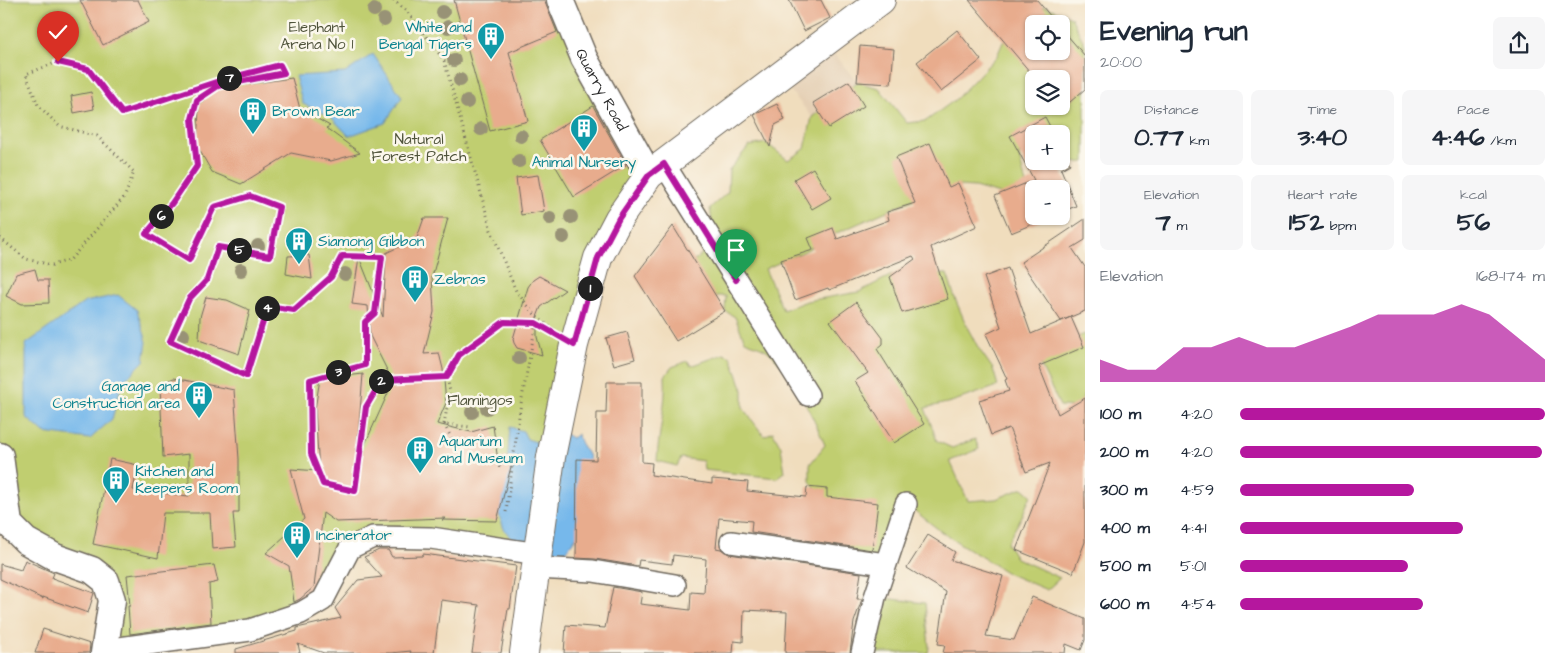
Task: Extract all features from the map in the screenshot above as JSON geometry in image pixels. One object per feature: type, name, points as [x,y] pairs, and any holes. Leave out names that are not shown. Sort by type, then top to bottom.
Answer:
[{"type":"main road","points":[[524,653],[551,457],[574,345],[598,258],[619,218],[657,170],[881,0]]},
{"type":"street","name":"Quarry Road","points":[[560,0],[584,58],[657,170]]},
{"type":"street","points":[[657,170],[808,395]]},
{"type":"street","points":[[0,456],[4,524],[26,541],[55,557],[92,570],[106,581],[112,600],[105,652],[250,630],[301,613],[323,600],[350,548],[373,537],[431,538],[538,561],[675,585]]},
{"type":"street","points":[[862,653],[875,597],[906,504]]},
{"type":"street","points":[[731,542],[885,564]]},
{"type":"path","points":[[393,0],[406,10],[444,60],[491,230],[516,291],[536,317],[574,345]]},
{"type":"path","points":[[0,238],[26,259],[52,265],[70,260],[125,196],[134,172],[97,136],[59,126],[38,105],[26,74],[58,62],[88,69],[122,113],[222,80],[280,65],[284,73],[218,86],[197,100],[192,119],[197,166],[172,203],[146,234],[189,260],[214,207],[250,196],[279,207],[270,256],[218,247],[207,280],[189,299],[170,341],[246,376],[268,306],[294,310],[331,277],[342,256],[382,257],[375,313],[365,322],[365,365],[310,380],[311,454],[323,484],[355,491],[366,407],[382,380],[447,377]]},
{"type":"path","points":[[454,443],[444,424],[450,392],[447,377],[459,355],[504,322],[536,323],[574,345]]},
{"type":"path","points":[[506,512],[520,409],[536,323]]},
{"type":"path","points":[[444,424],[470,427]]},
{"type":"shaded area","points":[[825,42],[857,82],[812,117],[779,77]]},
{"type":"green space","points":[[0,0],[560,0],[649,175],[598,258],[539,554],[373,537],[301,613],[105,650],[112,600],[26,541],[0,456]]},
{"type":"green space","points":[[1030,6],[1047,7],[1066,15],[1033,15]]},
{"type":"green space","points":[[1071,17],[1085,45],[1085,162],[1070,163],[1070,125],[1025,125],[1025,141],[1019,156],[1025,181],[1025,194],[1010,197],[975,187],[959,186],[928,193],[839,232],[803,252],[765,269],[783,310],[807,301],[859,292],[892,275],[947,274],[967,327],[993,369],[998,386],[951,402],[925,408],[937,441],[952,448],[975,439],[979,449],[950,461],[968,501],[996,499],[1023,488],[1031,495],[1007,543],[1016,558],[1060,578],[1047,590],[1009,574],[943,533],[906,504],[885,564],[842,557],[849,511],[828,506],[810,481],[810,464],[825,445],[794,383],[769,352],[745,341],[735,317],[725,311],[726,296],[702,296],[677,276],[701,255],[713,229],[710,208],[728,192],[729,170],[749,146],[766,143],[788,160],[805,149],[812,117],[857,82],[879,88],[907,123],[926,121],[956,99],[997,56],[1003,42],[1025,28],[1025,60],[1070,60]]},
{"type":"green space","points":[[1085,334],[1085,391],[1082,407],[1060,406],[1035,354]]},
{"type":"green space","points":[[724,354],[731,357],[743,390],[743,408],[764,436],[773,432],[781,447],[785,472],[777,478],[704,470],[703,461],[681,458],[677,466],[657,461],[665,397],[665,376],[672,367],[688,361],[691,366]]},
{"type":"green space","points":[[875,597],[925,603],[928,653],[862,653]]},
{"type":"water","points":[[373,54],[402,97],[385,123],[349,136],[330,116],[303,104],[295,76],[345,73]]},
{"type":"water","points":[[118,295],[137,310],[147,342],[144,361],[122,383],[112,419],[90,439],[44,433],[26,417],[26,344],[85,302]]},
{"type":"water","points":[[510,427],[523,431],[527,439],[539,443],[562,432],[572,438],[578,434],[580,442],[589,458],[589,483],[582,524],[572,544],[554,564],[514,542],[504,529],[498,512],[507,466]]},
{"type":"building","points":[[80,0],[138,0],[149,22],[103,45]]},
{"type":"building","name":"White and Bengal Tigers","points":[[454,0],[544,0],[557,32],[509,52],[528,121],[490,131]]},
{"type":"building","points":[[789,0],[821,0],[830,18],[804,31]]},
{"type":"building","points":[[969,0],[1037,0],[1050,15],[1025,15],[1025,60],[1070,60],[1070,38],[1085,56],[1085,89],[1070,102],[1070,70],[1028,70]]},
{"type":"building","points":[[957,30],[981,60],[941,92],[917,62]]},
{"type":"building","points":[[860,46],[894,49],[891,84],[857,82]]},
{"type":"building","name":"Brown Bear","points":[[292,78],[300,109],[330,126],[326,128],[360,153],[331,161],[291,153],[241,184],[212,172],[197,146],[199,104],[218,88]]},
{"type":"building","points":[[849,81],[864,106],[829,128],[813,103]]},
{"type":"building","points":[[91,92],[94,109],[74,113],[71,96]]},
{"type":"building","points":[[777,104],[785,120],[775,125],[770,147],[754,115]]},
{"type":"building","name":"Animal Nursery","points":[[593,106],[626,165],[574,197],[540,140]]},
{"type":"building","points":[[1045,117],[1049,125],[1030,125]]},
{"type":"building","points":[[1025,128],[1025,164],[1010,136]]},
{"type":"building","points":[[930,143],[949,187],[958,183],[977,226],[931,247],[948,299],[902,313],[890,277],[915,259],[913,256],[829,290],[828,288],[795,300],[781,260],[813,250],[808,238],[833,228],[837,239],[889,220],[887,212],[915,203],[896,157]]},
{"type":"building","points":[[813,168],[831,198],[812,209],[794,179]]},
{"type":"building","points":[[1029,170],[1061,170],[1065,180],[1034,180]]},
{"type":"building","points":[[538,175],[544,211],[521,215],[516,178]]},
{"type":"building","points":[[1025,184],[1025,225],[1030,225],[1011,233],[995,196]]},
{"type":"building","points":[[1070,191],[1076,206],[1070,208]]},
{"type":"building","points":[[424,218],[448,218],[432,277],[434,312],[424,354],[439,353],[443,369],[446,403],[437,424],[471,432],[493,426],[499,468],[504,456],[513,459],[497,521],[442,520],[446,518],[336,522],[323,513],[314,587],[294,602],[289,566],[266,553],[304,519],[291,469],[319,471],[315,409],[320,379],[363,374],[356,464],[393,382],[370,336],[368,306],[352,304],[359,257],[383,317],[386,253],[417,238]]},
{"type":"building","points":[[1085,219],[1085,240],[1072,248],[1085,267],[1085,311],[1061,321],[1021,262]]},
{"type":"building","points":[[673,226],[725,311],[676,341],[635,276]]},
{"type":"building","name":"Siamong Gibbon","points":[[309,255],[312,279],[286,274],[288,256]]},
{"type":"building","points":[[1008,268],[1031,334],[1071,317],[1084,347],[1039,366],[1058,414],[1085,398],[1085,542],[1073,573],[1016,550],[1050,463],[1026,472],[1009,428],[991,435],[979,400],[1009,391],[1005,380],[1007,379],[986,334],[1001,327],[984,277]]},
{"type":"building","points":[[35,269],[38,280],[48,280],[49,303],[22,304],[6,296],[16,274]]},
{"type":"building","points":[[539,276],[565,290],[541,307],[537,317],[537,337],[542,355],[517,348],[513,339],[528,287]]},
{"type":"building","points":[[206,297],[227,300],[250,310],[239,354],[199,340],[200,317]]},
{"type":"building","points":[[856,302],[883,338],[883,344],[877,349],[924,424],[894,443],[855,381],[868,373],[830,321]]},
{"type":"building","points":[[627,332],[635,359],[614,365],[606,338]]},
{"type":"building","points":[[174,378],[234,390],[239,459],[239,513],[233,513],[236,547],[212,549],[210,513],[163,513],[158,558],[93,544],[110,459],[138,465],[133,490],[189,496],[189,454],[163,457],[160,384]]},
{"type":"building","points":[[607,382],[642,382],[642,462],[652,463],[651,475],[712,484],[712,479],[748,482],[747,491],[806,497],[807,487],[827,489],[827,497],[878,503],[872,550],[751,532],[752,521],[719,518],[716,548],[729,554],[861,573],[857,599],[862,599],[854,622],[850,653],[785,653],[787,612],[744,610],[743,642],[734,641],[733,653],[564,653],[566,625],[605,628],[613,587],[642,592],[640,604],[690,610],[691,592],[704,593],[706,559],[673,555],[672,564],[639,560],[638,566],[576,558],[577,459],[596,460],[597,413],[606,413]]},
{"type":"building","points":[[928,535],[955,552],[951,560],[1003,576],[986,636],[1014,640],[1032,597],[1085,619],[1085,640],[1081,650],[1066,644],[1065,653],[943,653],[945,645],[938,644],[946,592],[907,568]]},
{"type":"building","points":[[379,550],[388,550],[392,557],[422,556],[423,554],[516,566],[501,653],[472,653],[479,605],[441,600],[434,653],[410,653],[411,651],[391,653],[324,653],[298,644],[300,653],[236,653],[236,649],[297,631],[297,628],[341,618],[335,608],[358,580],[382,577],[364,557]]},
{"type":"building","points":[[25,560],[54,573],[52,578],[94,593],[88,613],[43,597],[43,599],[0,579],[0,564],[21,570]]},
{"type":"building","points":[[214,565],[218,582],[209,584],[211,623],[130,634],[127,575]]},
{"type":"building","points":[[43,629],[90,644],[89,653],[35,653]]},
{"type":"place","name":"White and Bengal Tigers","points":[[491,60]]},
{"type":"place","name":"Brown Bear","points":[[253,135]]},
{"type":"place","name":"Animal Nursery","points":[[584,152]]},
{"type":"place","name":"Siamong Gibbon","points":[[299,265]]},
{"type":"place","name":"Zebras","points":[[415,303]]},
{"type":"place","name":"Garage and Construction area","points":[[199,419]]},
{"type":"place","name":"Aquarium and Museum","points":[[420,474]]},
{"type":"place","name":"Kitchen and Keepers Room","points":[[116,504]]},
{"type":"place","name":"Incinerator","points":[[297,559]]},
{"type":"route","points":[[58,62],[88,69],[122,113],[222,80],[280,65],[284,73],[218,86],[197,100],[192,119],[197,166],[172,203],[146,234],[189,260],[214,207],[250,196],[279,207],[270,256],[218,247],[207,280],[189,299],[170,341],[246,376],[268,306],[294,310],[331,277],[342,256],[382,257],[375,313],[365,322],[365,365],[310,380],[311,454],[323,484],[355,491],[366,407],[382,380],[447,377],[459,355],[504,322],[536,323],[574,345],[598,258],[619,218],[649,175],[664,164],[736,280]]},
{"type":"park label","name":"Elephant Arena No 1","points":[[317,36]]},
{"type":"park label","name":"Natural Forest Patch","points":[[419,148]]},
{"type":"park label","name":"Flamingos","points":[[480,400]]}]
